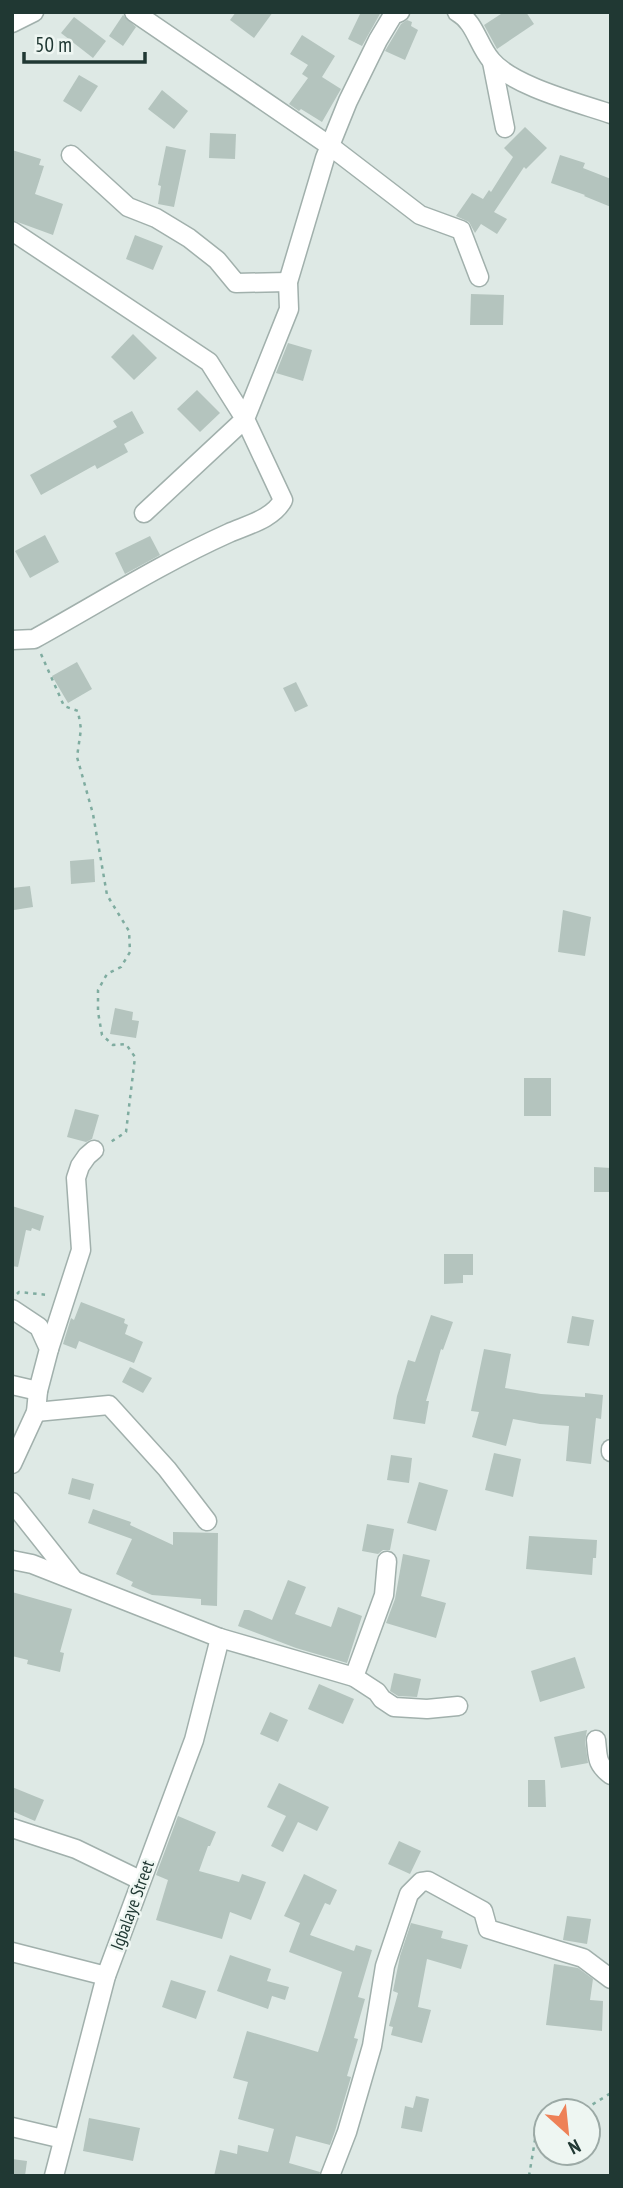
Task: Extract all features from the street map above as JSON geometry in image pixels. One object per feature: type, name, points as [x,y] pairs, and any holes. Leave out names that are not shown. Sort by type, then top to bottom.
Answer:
[{"type":"street","points":[[12,23],[34,12]]},
{"type":"street","points":[[134,12],[330,146],[420,215],[461,230],[479,277]]},
{"type":"street","points":[[144,513],[245,419],[289,309],[288,282],[330,146],[348,101],[378,40],[393,15],[400,12]]},
{"type":"street","points":[[457,12],[466,17],[492,62],[505,128]]},
{"type":"street","points":[[492,62],[524,84],[611,114]]},
{"type":"street","points":[[71,155],[128,207],[156,218],[218,260],[236,283],[288,282]]},
{"type":"street","points":[[12,231],[209,362],[245,419],[283,500],[270,514],[212,541],[34,639],[12,640]]},
{"type":"street","points":[[12,1464],[36,1412],[38,1391],[49,1349],[73,1281],[81,1250],[76,1178],[80,1166],[94,1150]]},
{"type":"street","points":[[12,1309],[39,1327],[49,1349]]},
{"type":"street","points":[[12,1385],[38,1391]]},
{"type":"street","points":[[36,1412],[109,1405],[167,1469],[207,1521]]},
{"type":"street","points":[[12,1502],[74,1581]]},
{"type":"street","points":[[12,1560],[32,1564],[219,1637],[354,1677],[394,1707],[427,1709],[458,1706]]},
{"type":"street","points":[[354,1677],[384,1595],[387,1561]]},
{"type":"street","name":"Igbalaye Street","points":[[54,2176],[106,1976],[194,1740],[219,1637]]},
{"type":"street","points":[[596,1740],[598,1762],[601,1768],[611,1775]]},
{"type":"street","points":[[12,1828],[76,1849],[140,1880]]},
{"type":"street","points":[[330,2176],[348,2132],[372,2046],[386,1966],[410,1894],[421,1882],[428,1881],[483,1911],[488,1929],[583,1958],[611,1979]]},
{"type":"street","points":[[12,1952],[106,1976]]},
{"type":"street","points":[[12,2127],[63,2139]]},
{"type":"path","points":[[34,639],[64,705],[78,711],[81,729],[77,757],[93,814],[107,895],[129,931],[130,952],[121,967],[107,974],[98,990],[102,1035],[113,1045],[126,1044],[135,1057],[126,1132],[94,1150]]},
{"type":"path","points":[[12,1297],[19,1292],[54,1296],[60,1312]]},
{"type":"path","points":[[529,2176],[532,2158]]},
{"type":"building","points":[[236,12],[273,12],[254,38],[230,20]]},
{"type":"building","points":[[361,12],[381,12],[362,46],[348,39]]},
{"type":"building","points":[[504,12],[526,12],[534,24],[497,49],[484,25]]},
{"type":"building","points":[[123,15],[136,27],[123,46],[109,36]]},
{"type":"building","points":[[74,17],[106,41],[93,58],[61,33]]},
{"type":"building","points":[[407,20],[418,30],[405,60],[385,51],[401,24]]},
{"type":"building","points":[[302,35],[335,56],[322,77],[341,89],[322,122],[289,104],[308,78],[302,74],[308,65],[290,54]]},
{"type":"building","points":[[79,75],[98,86],[81,112],[63,101]]},
{"type":"building","points":[[162,90],[188,111],[174,129],[148,109]]},
{"type":"building","points":[[525,127],[547,148],[526,169],[524,167],[494,212],[507,219],[497,234],[481,224],[475,233],[469,222],[456,216],[472,193],[483,199],[489,190],[491,192],[513,157],[504,148]]},
{"type":"building","points":[[210,133],[236,134],[235,159],[209,158]]},
{"type":"building","points":[[166,146],[186,150],[174,207],[158,204],[161,186],[158,185]]},
{"type":"building","points":[[12,150],[41,159],[39,165],[44,166],[35,194],[63,204],[53,235],[12,220]]},
{"type":"building","points":[[560,155],[585,163],[583,168],[611,179],[611,207],[551,183]]},
{"type":"building","points":[[135,235],[163,246],[153,270],[126,259]]},
{"type":"building","points":[[471,294],[504,295],[503,325],[470,325]]},
{"type":"building","points":[[133,334],[157,358],[134,380],[111,357]]},
{"type":"building","points":[[288,343],[312,350],[303,381],[276,373]]},
{"type":"building","points":[[197,390],[220,413],[200,432],[177,409]]},
{"type":"building","points":[[132,411],[144,433],[124,444],[128,452],[97,469],[95,465],[41,495],[30,475],[117,427],[113,421]]},
{"type":"building","points":[[45,535],[59,562],[30,578],[15,551]]},
{"type":"building","points":[[150,536],[160,555],[125,574],[115,553]]},
{"type":"building","points":[[77,662],[92,689],[68,703],[52,676]]},
{"type":"building","points":[[296,682],[308,706],[295,712],[283,688]]},
{"type":"building","points":[[94,859],[95,882],[71,884],[70,861]]},
{"type":"building","points":[[30,886],[33,907],[14,910],[12,888]]},
{"type":"building","points":[[563,910],[591,917],[585,956],[558,952]]},
{"type":"building","points":[[115,1008],[133,1012],[132,1020],[139,1021],[136,1038],[110,1034]]},
{"type":"building","points":[[524,1078],[551,1078],[551,1116],[524,1116]]},
{"type":"building","points":[[75,1109],[99,1115],[92,1139],[86,1142],[67,1137]]},
{"type":"building","points":[[594,1167],[611,1168],[611,1192],[594,1192]]},
{"type":"building","points":[[12,1206],[44,1216],[40,1231],[32,1228],[31,1231],[26,1230],[18,1267],[12,1266]]},
{"type":"building","points":[[444,1254],[473,1254],[473,1275],[463,1275],[463,1283],[444,1284]]},
{"type":"building","points":[[81,1302],[125,1319],[124,1323],[128,1325],[125,1334],[143,1342],[134,1363],[79,1341],[76,1349],[63,1344],[71,1318],[74,1320]]},
{"type":"building","points":[[431,1315],[453,1322],[443,1350],[441,1349],[426,1401],[429,1401],[425,1424],[393,1419],[408,1360],[415,1362]]},
{"type":"building","points":[[572,1316],[594,1320],[589,1346],[567,1343]]},
{"type":"building","points":[[484,1349],[511,1354],[505,1388],[541,1394],[585,1397],[585,1393],[603,1395],[601,1419],[596,1418],[591,1464],[566,1461],[569,1426],[513,1419],[506,1446],[472,1437],[479,1412],[471,1411]]},
{"type":"building","points":[[130,1367],[152,1378],[143,1393],[122,1382]]},
{"type":"building","points":[[494,1453],[521,1459],[513,1497],[485,1490]]},
{"type":"building","points":[[391,1455],[412,1458],[409,1483],[387,1480]]},
{"type":"building","points":[[72,1478],[94,1484],[90,1500],[68,1494]]},
{"type":"building","points":[[419,1482],[448,1490],[436,1531],[407,1523]]},
{"type":"building","points":[[93,1509],[131,1522],[130,1525],[173,1545],[173,1532],[218,1533],[217,1606],[201,1605],[201,1599],[152,1595],[131,1586],[133,1582],[116,1574],[132,1539],[88,1523]]},
{"type":"building","points":[[367,1524],[394,1529],[390,1550],[383,1550],[378,1554],[362,1551]]},
{"type":"building","points":[[529,1536],[597,1540],[592,1575],[526,1569]]},
{"type":"building","points":[[403,1554],[430,1560],[421,1596],[446,1603],[436,1638],[386,1623],[395,1599]]},
{"type":"building","points":[[288,1580],[306,1587],[295,1614],[331,1627],[338,1607],[362,1616],[347,1663],[296,1648],[238,1626],[244,1610],[272,1620]]},
{"type":"building","points":[[12,1592],[72,1609],[60,1652],[64,1653],[60,1672],[27,1664],[28,1660],[12,1656]]},
{"type":"building","points":[[575,1657],[585,1688],[540,1702],[531,1671]]},
{"type":"building","points":[[394,1673],[421,1679],[417,1697],[398,1696],[390,1691]]},
{"type":"building","points":[[319,1684],[354,1699],[343,1724],[308,1709]]},
{"type":"building","points":[[270,1712],[288,1720],[278,1742],[260,1734]]},
{"type":"building","points":[[587,1730],[585,1741],[588,1763],[561,1768],[554,1737]]},
{"type":"building","points":[[528,1780],[545,1780],[546,1807],[528,1807]]},
{"type":"building","points":[[279,1783],[329,1807],[317,1831],[298,1822],[283,1852],[271,1846],[286,1816],[267,1807]]},
{"type":"building","points":[[12,1787],[44,1800],[35,1821],[12,1811]]},
{"type":"building","points":[[178,1816],[216,1832],[199,1871],[239,1882],[242,1874],[266,1882],[251,1920],[230,1912],[222,1939],[156,1920],[168,1880],[156,1875]]},
{"type":"building","points":[[399,1841],[421,1851],[410,1874],[388,1864]]},
{"type":"building","points":[[304,1874],[337,1890],[330,1905],[325,1903],[310,1935],[354,1951],[356,1945],[372,1950],[358,1997],[365,1999],[354,2038],[358,2039],[347,2076],[351,2077],[335,2131],[330,2145],[296,2136],[289,2163],[320,2172],[319,2176],[214,2176],[220,2150],[237,2154],[238,2145],[268,2152],[274,2129],[238,2119],[248,2082],[233,2078],[247,2031],[318,2052],[325,2030],[342,1972],[289,1952],[300,1923],[284,1916]]},
{"type":"building","points":[[567,1916],[591,1919],[587,1944],[563,1940]]},
{"type":"building","points":[[411,1923],[443,1931],[441,1938],[468,1945],[461,1969],[427,1959],[418,2007],[431,2010],[422,2043],[391,2035],[393,2027],[389,2026],[398,1993],[393,1991],[400,1956]]},
{"type":"building","points":[[230,1955],[271,1969],[267,1981],[289,1987],[285,2000],[272,1996],[268,2009],[217,1991]]},
{"type":"building","points":[[554,1964],[578,1968],[593,1979],[590,2000],[603,2001],[602,2031],[546,2025]]},
{"type":"building","points":[[171,1980],[206,1991],[196,2019],[162,2007]]},
{"type":"building","points":[[416,2096],[429,2099],[422,2132],[401,2128],[405,2106],[413,2108]]},
{"type":"building","points":[[89,2118],[140,2128],[133,2161],[83,2151]]},
{"type":"building","points":[[12,2159],[27,2161],[25,2176],[12,2176]]}]
